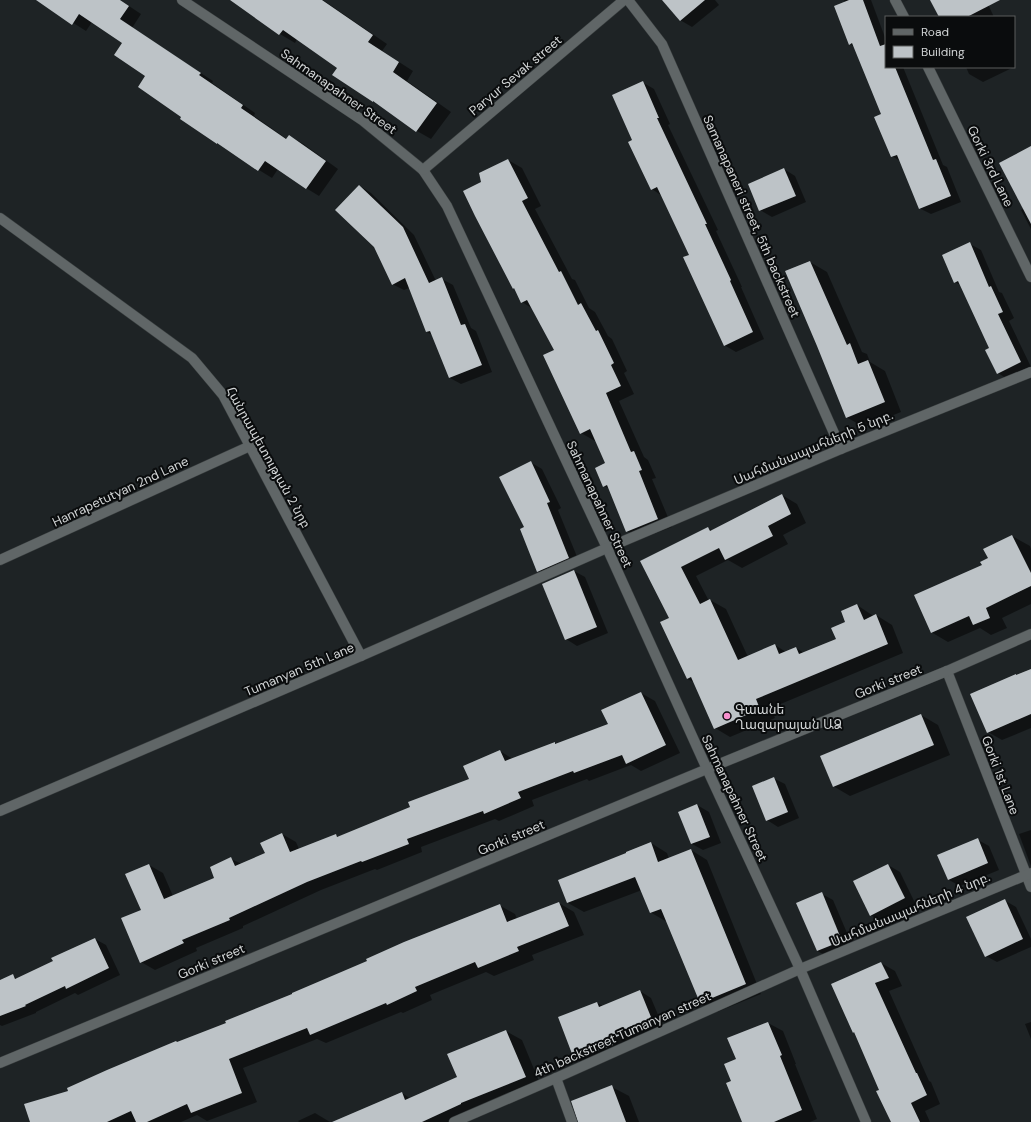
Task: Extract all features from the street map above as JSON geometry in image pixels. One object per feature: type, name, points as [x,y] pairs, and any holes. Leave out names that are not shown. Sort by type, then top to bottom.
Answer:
[{"type":"street","name":"Sahmanapahner Street","points":[[182,0],[362,120],[423,170],[447,206],[607,548],[800,969],[866,1122]]},
{"type":"street","name":"Paryur Sevak street","points":[[423,170],[624,0]]},
{"type":"street","name":"Samanapaneri street, 5th backstreet","points":[[628,0],[662,44],[841,449]]},
{"type":"street","points":[[895,0],[903,16]]},
{"type":"street","name":"Gorki 3rd Lane","points":[[928,68],[1031,277]]},
{"type":"street","name":"Հանրապետության 2 նրբ","points":[[0,218],[192,358],[223,395],[361,656]]},
{"type":"street","name":"Սահմանապահների 5 նրբ.","points":[[607,548],[841,449],[1031,372]]},
{"type":"street","name":"Hanrapetutyan 2nd Lane","points":[[0,560],[250,446]]},
{"type":"street","name":"Tumanyan 5th Lane","points":[[0,811],[361,656],[607,548]]},
{"type":"street","name":"Gorki street","points":[[0,1063],[707,769],[947,671],[1031,634]]},
{"type":"street","name":"Gorki 1st Lane","points":[[947,671],[1028,874],[1031,887]]},
{"type":"street","name":"Սահմանապահների 4 նրբ.","points":[[800,969],[1028,874]]},
{"type":"street","name":"4th backstreet Tumanyan street","points":[[454,1122],[800,969]]},
{"type":"street","points":[[556,1078],[572,1122]]},
{"type":"building","points":[[36,0],[120,0],[129,6],[120,19],[201,73],[199,75],[243,105],[241,108],[286,139],[289,135],[326,161],[306,189],[265,161],[258,171],[180,119],[181,117],[138,87],[145,76],[114,55],[122,43],[79,14],[72,25]]},
{"type":"building","points":[[230,0],[322,0],[373,35],[368,42],[399,62],[393,72],[437,103],[416,132],[373,101],[332,75],[337,68],[283,30],[279,35]]},
{"type":"building","points":[[662,0],[705,0],[680,21]]},
{"type":"building","points":[[849,0],[863,0],[880,46],[885,44],[885,68],[895,68],[933,160],[936,159],[951,196],[919,209],[897,155],[891,157],[874,117],[881,114],[852,43],[849,45],[834,6]]},
{"type":"building","points":[[930,0],[1000,0],[969,16],[938,16]]},
{"type":"building","points":[[643,81],[659,118],[657,118],[707,224],[705,224],[753,332],[724,346],[683,257],[689,255],[657,187],[651,190],[628,142],[632,140],[612,95]]},
{"type":"building","points":[[1031,146],[1031,224],[999,163]]},
{"type":"building","points":[[508,159],[528,198],[522,201],[559,272],[561,271],[578,305],[581,303],[596,331],[598,330],[614,363],[611,365],[621,386],[606,393],[631,452],[634,451],[642,470],[639,471],[658,519],[626,532],[607,485],[603,487],[595,468],[605,463],[590,429],[580,434],[543,355],[554,350],[527,300],[521,303],[463,191],[481,182],[479,173]]},
{"type":"building","points":[[784,168],[796,196],[759,211],[748,184]]},
{"type":"building","points":[[359,185],[403,227],[429,283],[442,277],[461,325],[465,324],[482,365],[449,378],[430,331],[426,332],[405,278],[392,285],[374,247],[335,210]]},
{"type":"building","points":[[970,242],[989,287],[991,286],[1003,312],[998,314],[1021,362],[997,374],[985,350],[989,348],[958,281],[954,283],[942,255]]},
{"type":"building","points":[[810,261],[847,345],[850,343],[858,364],[868,360],[885,402],[846,418],[785,271]]},
{"type":"building","points":[[531,461],[550,502],[547,503],[569,558],[537,572],[520,529],[524,527],[499,477]]},
{"type":"building","points":[[782,494],[791,514],[768,526],[773,536],[725,560],[719,548],[681,567],[700,604],[710,599],[738,660],[775,644],[779,654],[796,647],[799,654],[836,639],[831,628],[845,622],[841,611],[857,604],[864,620],[876,614],[888,644],[756,699],[760,709],[714,729],[691,677],[687,679],[660,622],[669,618],[640,561],[708,527],[710,531]]},
{"type":"building","points":[[1012,535],[1031,573],[1031,586],[986,608],[990,618],[973,625],[969,616],[931,633],[914,595],[982,565],[980,562],[988,558],[983,549]]},
{"type":"building","points":[[574,570],[597,627],[565,640],[542,584]]},
{"type":"building","points":[[1031,669],[1031,714],[987,733],[970,694]]},
{"type":"building","points":[[641,692],[666,745],[626,764],[622,755],[574,773],[573,771],[518,792],[521,798],[484,814],[483,811],[407,839],[409,844],[307,882],[229,918],[230,920],[182,940],[184,943],[140,963],[121,918],[141,910],[125,874],[149,864],[164,899],[214,878],[210,867],[231,857],[235,866],[265,853],[260,843],[282,833],[290,852],[336,834],[337,837],[410,807],[408,802],[469,779],[463,766],[500,750],[505,761],[608,724],[601,710]]},
{"type":"building","points":[[921,714],[934,745],[833,787],[820,756]]},
{"type":"building","points":[[774,777],[788,812],[766,821],[752,786]]},
{"type":"building","points":[[697,804],[710,837],[691,844],[678,812]]},
{"type":"building","points":[[978,838],[988,863],[948,880],[937,855]]},
{"type":"building","points":[[651,842],[658,862],[691,849],[746,984],[700,1003],[661,909],[650,913],[635,877],[567,903],[558,880]]},
{"type":"building","points":[[888,864],[905,898],[870,916],[853,881]]},
{"type":"building","points":[[822,892],[842,941],[817,951],[796,903]]},
{"type":"building","points":[[1005,899],[1023,939],[985,957],[966,917]]},
{"type":"building","points":[[559,902],[569,926],[517,947],[519,951],[478,968],[475,962],[415,987],[417,991],[387,1005],[386,1003],[310,1035],[307,1028],[229,1059],[242,1093],[191,1113],[187,1104],[147,1122],[136,1122],[131,1111],[107,1122],[30,1122],[24,1104],[68,1091],[67,1088],[107,1070],[176,1041],[177,1042],[226,1023],[225,1021],[292,994],[367,961],[366,959],[404,942],[500,904],[507,922]]},
{"type":"building","points":[[95,938],[109,968],[66,989],[65,986],[25,1005],[26,1006],[0,1016],[0,980],[13,974],[15,979],[53,961],[51,958]]},
{"type":"building","points":[[881,962],[889,978],[875,983],[927,1095],[911,1103],[920,1122],[891,1122],[876,1091],[879,1090],[854,1032],[853,1033],[831,984]]},
{"type":"building","points":[[640,990],[653,1022],[611,1039],[613,1045],[574,1059],[558,1017],[597,1002],[599,1007]]},
{"type":"building","points":[[768,1022],[802,1110],[774,1122],[742,1122],[726,1083],[731,1081],[724,1064],[736,1059],[727,1038]]},
{"type":"building","points":[[506,1030],[526,1077],[461,1103],[422,1122],[332,1122],[402,1092],[405,1100],[457,1077],[447,1054]]},
{"type":"building","points":[[612,1085],[626,1122],[578,1122],[571,1101]]},
{"type":"place","name":"Գաանե Ղազարայան ԱՁ","points":[[727,716]]}]
